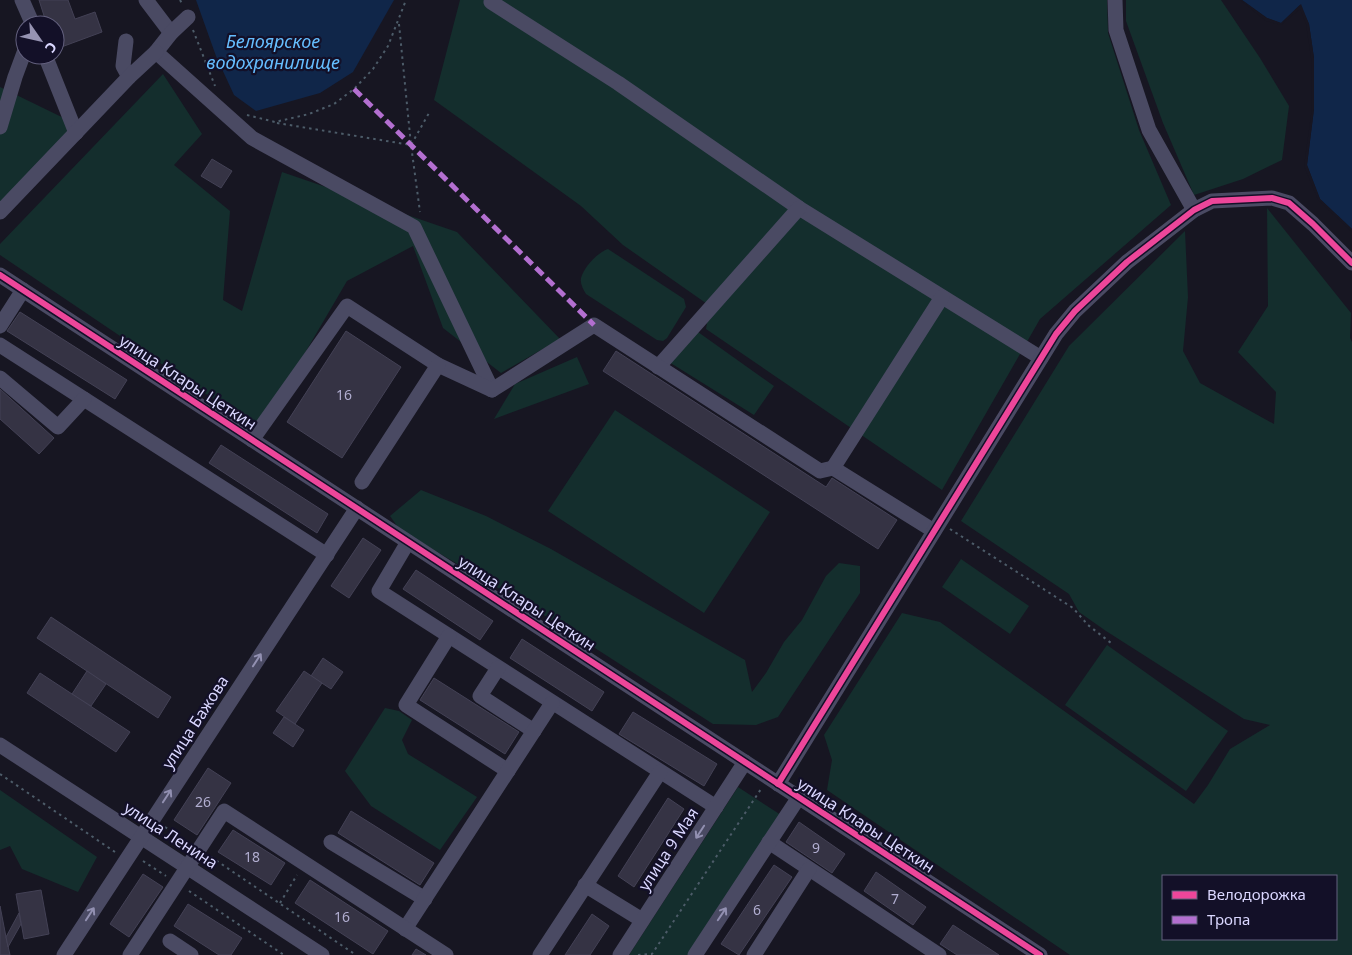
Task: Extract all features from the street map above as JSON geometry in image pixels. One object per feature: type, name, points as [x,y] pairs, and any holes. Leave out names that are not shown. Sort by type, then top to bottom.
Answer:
[{"type":"street","points":[[22,0],[28,15]]},
{"type":"street","points":[[146,0],[171,33]]},
{"type":"street","points":[[492,0],[492,2],[618,83],[798,208],[1041,358]]},
{"type":"street","points":[[1115,0],[1116,30],[1149,130],[1194,210]]},
{"type":"street","points":[[0,212],[188,17]]},
{"type":"street","points":[[126,41],[124,66],[129,77]]},
{"type":"street","points":[[156,52],[252,138],[414,227],[492,390]]},
{"type":"street","points":[[0,127],[20,65]]},
{"type":"street","points":[[49,65],[76,133]]},
{"type":"street","points":[[778,784],[1056,334],[1074,311],[1126,262],[1194,210],[1212,201],[1272,198],[1289,203],[1352,263]]},
{"type":"street","points":[[658,366],[798,208]]},
{"type":"street","name":"улица Клары Цеткин","points":[[0,275],[1040,955]]},
{"type":"street","points":[[0,326],[23,290]]},
{"type":"street","points":[[833,468],[942,297]]},
{"type":"street","points":[[252,440],[347,306],[438,365],[492,390]]},
{"type":"street","points":[[492,390],[594,325],[820,471],[833,468],[937,527]]},
{"type":"street","points":[[0,345],[327,555]]},
{"type":"street","points":[[362,482],[438,365]]},
{"type":"street","points":[[0,378],[58,427],[84,399]]},
{"type":"street","name":"улица Бажова","points":[[64,955],[152,818],[357,508]]},
{"type":"street","points":[[408,542],[378,591],[716,807]]},
{"type":"street","points":[[449,636],[406,706],[508,771]]},
{"type":"street","points":[[498,668],[480,696],[534,731]]},
{"type":"street","points":[[405,929],[552,703]]},
{"type":"street","name":"улица Ленина","points":[[0,745],[322,955]]},
{"type":"street","name":"улица 9 Мая","points":[[620,955],[745,762]]},
{"type":"street","points":[[540,955],[660,772]]},
{"type":"street","points":[[695,955],[799,797]]},
{"type":"street","points":[[130,955],[224,812],[446,955]]},
{"type":"street","points":[[331,842],[424,899]]},
{"type":"street","points":[[769,842],[939,955]]},
{"type":"street","points":[[754,955],[809,869]]},
{"type":"street","points":[[585,885],[642,920]]},
{"type":"street","points":[[170,941],[191,955]]},
{"type":"path","points":[[180,0],[216,87]]},
{"type":"path","points":[[275,122],[309,114],[334,104],[354,89],[373,69],[388,46],[406,0]]},
{"type":"path","points":[[399,21],[411,145],[420,212]]},
{"type":"path","points":[[411,145],[429,113]]},
{"type":"path","points":[[242,114],[275,122],[411,145]]},
{"type":"path","points":[[937,527],[1073,608],[1088,625],[1111,643]]},
{"type":"path","points":[[0,774],[127,859],[139,859],[284,955]]},
{"type":"path","points":[[638,955],[652,955],[762,787]]},
{"type":"path","points":[[152,818],[356,955]]},
{"type":"path","points":[[279,903],[304,864]]},
{"type":"green space","points":[[460,0],[1107,0],[1108,33],[1139,130],[1171,205],[1040,319],[942,490],[706,329],[710,306],[623,245],[581,206],[434,100]]},
{"type":"green space","points":[[1126,0],[1221,0],[1260,58],[1289,106],[1282,160],[1243,179],[1194,195],[1163,123],[1126,21]]},
{"type":"green space","points":[[163,74],[202,134],[174,165],[230,211],[223,300],[242,311],[282,172],[457,232],[560,339],[501,373],[443,328],[413,246],[347,281],[268,416],[252,425],[0,255],[0,244]]},
{"type":"green space","points":[[0,87],[76,124],[0,206]]},
{"type":"green space","points":[[1267,208],[1351,313],[1352,955],[1070,955],[827,790],[832,760],[824,735],[902,613],[940,622],[1194,804],[1230,749],[1270,725],[1244,719],[1106,631],[1079,612],[1069,594],[961,521],[1069,346],[1185,231],[1188,297],[1183,351],[1200,383],[1274,424],[1276,392],[1238,352],[1268,306]]},
{"type":"green space","points":[[608,249],[684,299],[686,307],[667,338],[663,341],[657,340],[586,294],[581,278],[588,265]]},
{"type":"green space","points":[[698,332],[774,386],[754,415],[669,362]]},
{"type":"green space","points":[[577,357],[589,384],[494,419],[515,384]]},
{"type":"green space","points":[[615,410],[770,512],[704,613],[548,511]]},
{"type":"green space","points":[[421,490],[486,516],[551,549],[745,660],[752,692],[766,673],[784,642],[802,620],[826,576],[839,563],[860,566],[860,593],[778,717],[756,725],[713,724],[542,614],[400,530],[390,516]]},
{"type":"green space","points":[[961,559],[1029,606],[1010,634],[942,587]]},
{"type":"green space","points":[[1107,645],[1228,731],[1186,791],[1065,705]]},
{"type":"green space","points":[[385,708],[399,711],[412,720],[402,740],[408,754],[477,797],[440,850],[371,806],[345,771]]},
{"type":"green space","points":[[738,787],[781,815],[689,955],[629,955]]},
{"type":"green space","points":[[0,790],[97,857],[78,892],[22,869],[10,846],[0,850]]},
{"type":"water","name":"Белоярское водохранилище","points":[[196,0],[394,0],[353,72],[320,93],[256,111],[234,95],[216,56]]},
{"type":"water","points":[[1242,0],[1352,0],[1352,229],[1320,199],[1307,165],[1314,109],[1314,58],[1309,24],[1300,5],[1281,23],[1267,18]]},
{"type":"pier","points":[[1240,0],[1267,18],[1281,23],[1301,4],[1309,24],[1314,58],[1314,109],[1307,165],[1320,199],[1352,229],[1352,232],[1318,200],[1304,166],[1312,108],[1311,58],[1306,24],[1300,9],[1281,25],[1266,21]]},
{"type":"building","points":[[39,0],[68,0],[75,19],[95,12],[102,32],[65,46],[65,15],[44,15]]},
{"type":"building","points":[[212,159],[232,171],[221,188],[201,176]]},
{"type":"building","points":[[20,312],[127,380],[115,399],[7,331]]},
{"type":"building","points":[[346,331],[401,367],[342,458],[287,422]]},
{"type":"building","points":[[616,351],[826,487],[832,478],[897,520],[878,549],[603,371]]},
{"type":"building","points":[[0,389],[54,438],[39,454],[0,419]]},
{"type":"building","points":[[221,445],[328,514],[317,533],[209,463]]},
{"type":"building","points":[[363,538],[381,550],[349,598],[331,586]]},
{"type":"building","points":[[416,570],[493,621],[480,640],[403,589]]},
{"type":"building","points":[[51,617],[171,697],[158,718],[37,638]]},
{"type":"building","points":[[522,639],[604,692],[592,711],[510,658]]},
{"type":"building","points":[[323,658],[343,672],[331,689],[311,676]]},
{"type":"building","points":[[87,671],[106,684],[91,706],[72,694]]},
{"type":"building","points":[[304,671],[322,683],[295,724],[276,711]]},
{"type":"building","points":[[40,673],[130,732],[116,752],[27,693]]},
{"type":"building","points":[[434,678],[519,732],[505,754],[420,700]]},
{"type":"building","points":[[633,712],[717,764],[704,786],[619,734]]},
{"type":"building","points":[[284,717],[304,730],[293,747],[273,733]]},
{"type":"building","points":[[208,768],[231,783],[197,835],[174,820]]},
{"type":"building","points":[[668,798],[684,809],[634,887],[618,876]]},
{"type":"building","points":[[351,811],[434,863],[420,885],[338,833]]},
{"type":"building","points":[[799,822],[845,854],[832,873],[786,842]]},
{"type":"building","points":[[233,830],[285,863],[271,885],[218,852]]},
{"type":"building","points":[[774,865],[792,877],[739,955],[721,944]]},
{"type":"building","points":[[876,872],[926,907],[913,925],[864,891]]},
{"type":"building","points":[[143,874],[163,887],[129,937],[110,924]]},
{"type":"building","points":[[310,880],[388,931],[373,954],[295,903]]},
{"type":"building","points":[[41,890],[49,934],[24,939],[16,894]]},
{"type":"building","points":[[188,904],[242,938],[231,955],[219,955],[174,926]]},
{"type":"building","points":[[0,906],[6,937],[10,955],[0,955]]},
{"type":"building","points":[[19,913],[21,924],[8,947],[6,937]]},
{"type":"building","points":[[592,914],[609,926],[590,955],[565,955]]},
{"type":"building","points":[[953,925],[999,955],[957,955],[940,944]]},
{"type":"building","points":[[416,949],[426,955],[412,955]]},
{"type":"marked path","points":[[354,89],[594,325]]},
{"type":"cycle path","points":[[778,784],[1056,334],[1075,311],[1127,262],[1194,210],[1212,201],[1272,198],[1289,203],[1352,263]]},
{"type":"cycle path","points":[[0,275],[1040,955]]}]
